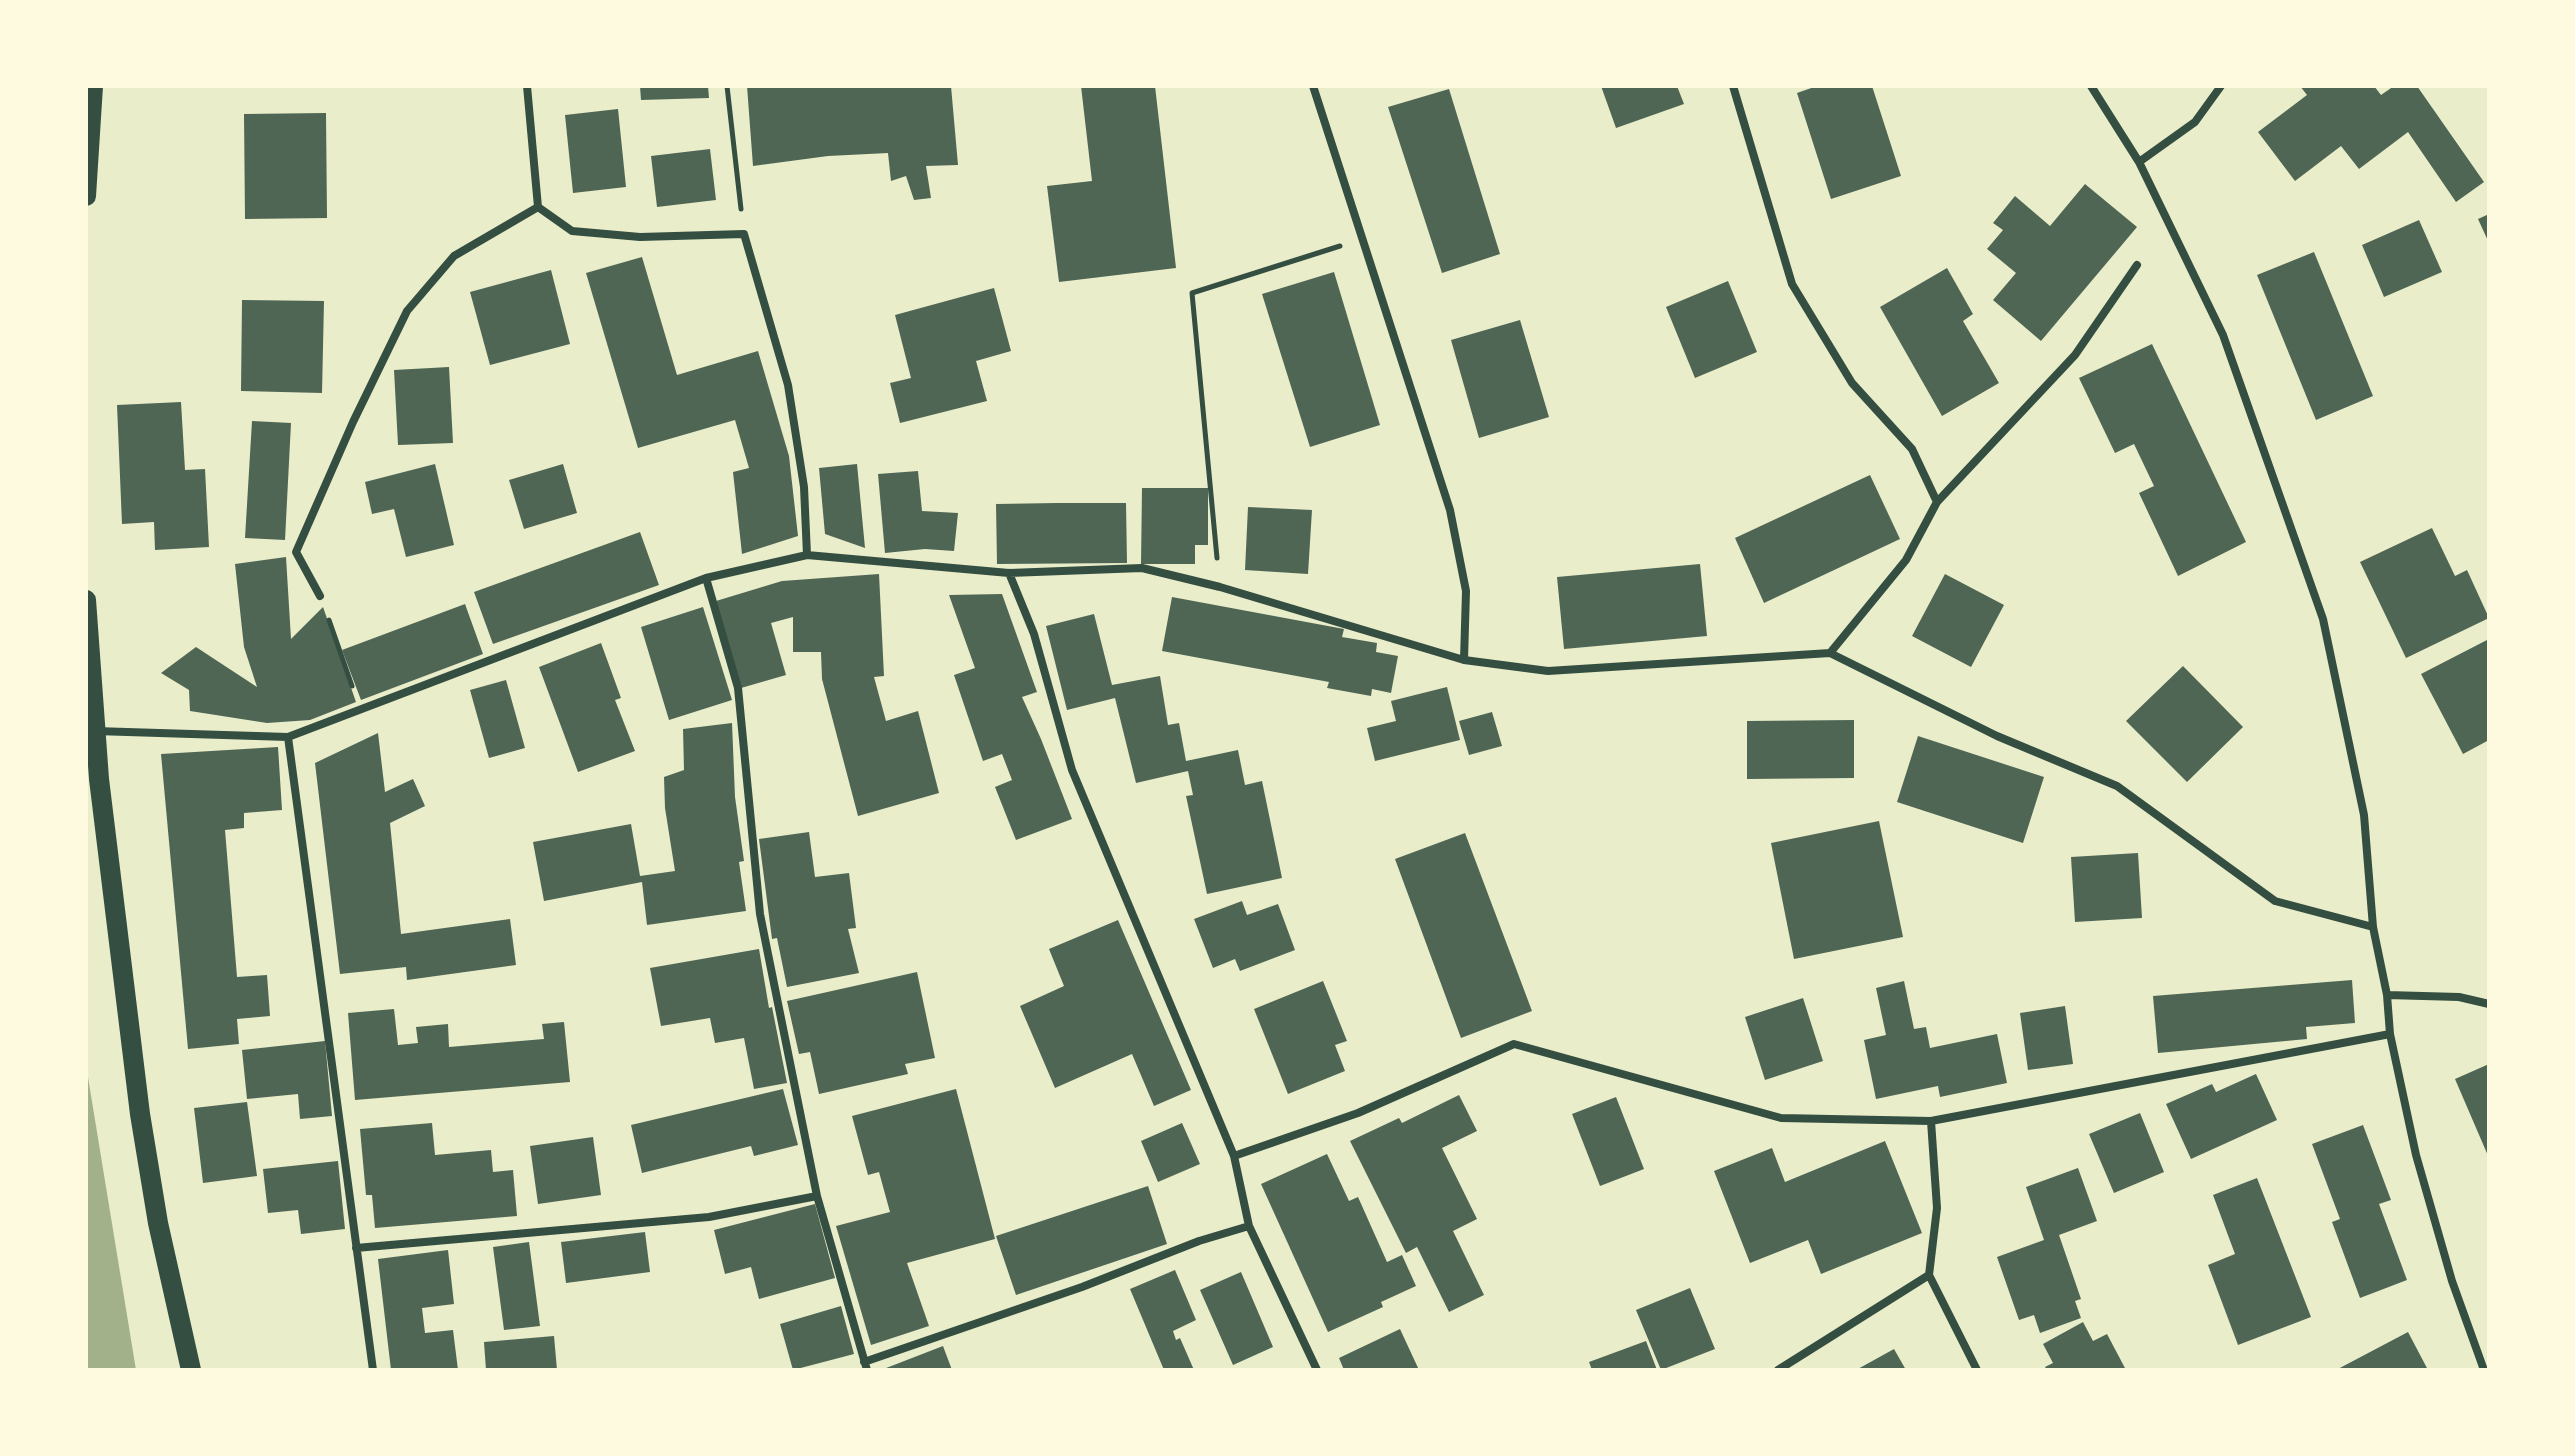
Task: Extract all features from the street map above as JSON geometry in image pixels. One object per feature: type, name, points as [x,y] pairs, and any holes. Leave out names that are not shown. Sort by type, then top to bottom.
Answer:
[{"type":"main road","points":[[86,196],[93,86]]},
{"type":"main road","points":[[86,600],[95,731],[140,1114],[158,1223],[191,1370]]},
{"type":"street","points":[[527,86],[538,207],[572,231],[640,237],[744,234],[788,385],[804,487],[807,555]]},
{"type":"street","points":[[1313,86],[1450,510],[1466,591],[1464,660]]},
{"type":"street","points":[[1733,86],[1792,284],[1852,383],[1912,449],[1937,502]]},
{"type":"street","points":[[2091,86],[2139,162],[2223,335],[2323,619],[2364,815],[2373,927],[2387,995],[2390,1034],[2416,1155],[2452,1281],[2484,1370]]},
{"type":"street","points":[[2139,162],[2195,122],[2221,86]]},
{"type":"street","points":[[320,596],[296,552],[353,422],[407,311],[454,256],[538,207]]},
{"type":"street","points":[[1830,653],[1906,560],[1937,502],[2075,355],[2137,265]]},
{"type":"street","points":[[95,731],[288,737],[706,578],[807,555],[1009,573],[1142,568],[1220,587],[1464,660],[1548,671],[1830,653],[1997,736],[2117,786],[2275,901],[2373,927]]},
{"type":"street","points":[[1009,573],[1034,634],[1072,770],[1234,1156],[1249,1226],[1317,1370]]},
{"type":"street","points":[[706,578],[738,688],[760,914],[817,1196],[865,1366],[1199,1241],[1249,1226]]},
{"type":"street","points":[[288,737],[373,1370]]},
{"type":"street","points":[[2387,995],[2459,997],[2489,1004]]},
{"type":"street","points":[[1234,1156],[1358,1113],[1514,1044],[1781,1118],[1931,1121],[2390,1034]]},
{"type":"street","points":[[1931,1121],[1937,1208],[1929,1275],[1977,1370]]},
{"type":"street","points":[[356,1248],[709,1217],[817,1196]]},
{"type":"street","points":[[1778,1370],[1929,1275]]},
{"type":"path","points":[[727,86],[744,234]]},
{"type":"path","points":[[1220,587],[1192,293],[1361,239]]},
{"type":"path","points":[[320,596],[361,711]]},
{"type":"shaded area","points":[[86,1065],[136,1370],[86,1370]]},
{"type":"building","points":[[640,86],[708,86],[709,98],[641,100]]},
{"type":"building","points":[[747,86],[951,86],[958,165],[926,166],[931,198],[914,200],[906,176],[891,181],[888,153],[828,156],[753,166]]},
{"type":"building","points":[[1081,86],[1155,86],[1176,268],[1059,282],[1047,186],[1092,181]]},
{"type":"building","points":[[1601,86],[1677,86],[1684,104],[1616,128]]},
{"type":"building","points":[[1817,86],[1872,86],[1901,176],[1831,199],[1797,93]]},
{"type":"building","points":[[2300,86],[2374,86],[2381,95],[2394,86],[2417,86],[2484,182],[2456,202],[2408,132],[2359,169],[2341,146],[2295,181],[2258,132],[2307,95]]},
{"type":"building","points":[[1449,89],[1500,254],[1442,273],[1388,107]]},
{"type":"building","points":[[618,109],[626,187],[573,193],[565,115]]},
{"type":"building","points":[[326,113],[327,218],[245,219],[244,114]]},
{"type":"building","points":[[710,149],[716,200],[657,207],[651,156]]},
{"type":"building","points":[[2085,184],[2137,227],[2041,341],[1993,300],[2016,273],[1987,249],[2003,230],[1993,223],[2015,196],[2050,226]]},
{"type":"building","points":[[2489,214],[2489,243],[2478,219]]},
{"type":"building","points":[[2419,220],[2442,272],[2384,297],[2362,245]]},
{"type":"building","points":[[2314,252],[2373,396],[2316,420],[2257,275]]},
{"type":"building","points":[[642,257],[677,375],[758,351],[789,456],[798,536],[742,554],[733,472],[749,468],[735,420],[638,448],[586,273]]},
{"type":"building","points":[[1947,268],[1973,314],[1963,321],[1999,383],[1942,416],[1880,307]]},
{"type":"building","points":[[551,270],[570,344],[490,365],[470,292]]},
{"type":"building","points":[[1334,272],[1380,425],[1310,447],[1262,294]]},
{"type":"building","points":[[1728,281],[1757,352],[1695,378],[1666,307]]},
{"type":"building","points":[[994,288],[1011,351],[976,361],[987,401],[900,423],[890,383],[911,378],[895,315]]},
{"type":"building","points":[[242,300],[324,301],[322,393],[241,391]]},
{"type":"building","points":[[1520,320],[1549,417],[1479,438],[1451,340]]},
{"type":"building","points":[[2152,344],[2246,542],[2178,576],[2139,493],[2154,486],[2134,444],[2115,453],[2079,378]]},
{"type":"building","points":[[449,367],[453,443],[398,445],[394,370]]},
{"type":"building","points":[[181,402],[185,470],[205,469],[209,547],[155,550],[154,522],[122,524],[117,405]]},
{"type":"building","points":[[252,421],[291,423],[285,540],[245,538]]},
{"type":"building","points":[[435,464],[454,545],[406,557],[394,509],[372,514],[365,482]]},
{"type":"building","points":[[563,464],[577,513],[524,529],[509,480]]},
{"type":"building","points":[[857,464],[865,548],[825,534],[819,468]]},
{"type":"building","points":[[918,471],[922,511],[958,513],[954,551],[925,549],[885,553],[878,474]]},
{"type":"building","points":[[1870,475],[1900,539],[1764,603],[1735,538]]},
{"type":"building","points":[[1142,488],[1208,488],[1208,545],[1195,545],[1195,564],[1141,564]]},
{"type":"building","points":[[1126,503],[1127,563],[997,564],[996,504]]},
{"type":"building","points":[[1248,507],[1312,510],[1308,574],[1245,570]]},
{"type":"building","points":[[2432,528],[2455,576],[2467,570],[2489,618],[2406,658],[2360,562]]},
{"type":"building","points":[[640,532],[659,585],[493,644],[474,592]]},
{"type":"building","points":[[286,557],[291,639],[323,607],[356,702],[310,720],[267,723],[190,711],[189,690],[161,673],[196,647],[257,687],[244,647],[235,564]]},
{"type":"building","points":[[1700,564],[1707,636],[1564,649],[1557,577]]},
{"type":"building","points":[[879,574],[884,676],[874,677],[886,721],[918,711],[939,793],[858,816],[822,679],[821,652],[793,652],[793,617],[771,623],[786,675],[741,688],[716,601],[782,581]]},
{"type":"building","points":[[1945,574],[2004,605],[1971,667],[1912,636]]},
{"type":"building","points":[[1002,594],[1037,692],[1022,697],[1072,819],[1016,840],[995,787],[1012,780],[1002,754],[983,761],[954,675],[975,668],[949,595]]},
{"type":"building","points":[[1172,597],[1344,629],[1342,637],[1377,643],[1376,652],[1398,656],[1391,693],[1372,689],[1371,696],[1327,688],[1329,682],[1162,651]]},
{"type":"building","points":[[465,604],[483,654],[361,700],[342,650]]},
{"type":"building","points":[[703,607],[732,700],[669,720],[641,627]]},
{"type":"building","points":[[1094,614],[1112,685],[1160,676],[1168,725],[1179,723],[1186,761],[1238,750],[1245,785],[1262,781],[1282,878],[1207,894],[1186,796],[1193,795],[1188,771],[1136,783],[1115,698],[1067,710],[1046,626]]},
{"type":"building","points":[[2487,640],[2489,740],[2463,754],[2421,674]]},
{"type":"building","points":[[601,643],[621,698],[615,700],[635,751],[578,772],[539,667]]},
{"type":"building","points":[[2183,666],[2243,727],[2187,782],[2126,721]]},
{"type":"building","points":[[506,680],[525,748],[489,758],[470,690]]},
{"type":"building","points":[[1447,687],[1460,740],[1375,761],[1367,728],[1396,721],[1391,701]]},
{"type":"building","points":[[1492,712],[1502,746],[1469,755],[1459,721]]},
{"type":"building","points":[[1854,720],[1854,778],[1747,779],[1747,721]]},
{"type":"building","points":[[732,723],[735,797],[744,861],[739,862],[746,911],[647,925],[642,882],[544,901],[533,842],[631,824],[640,876],[675,871],[665,808],[664,777],[684,770],[683,729]]},
{"type":"building","points":[[378,733],[385,792],[413,779],[425,806],[390,823],[401,934],[510,919],[516,965],[407,980],[406,967],[340,974],[315,763]]},
{"type":"building","points":[[1918,736],[2044,777],[2023,843],[1897,802]]},
{"type":"building","points":[[278,747],[282,810],[244,813],[244,828],[225,830],[237,977],[267,975],[270,1016],[237,1019],[239,1044],[188,1049],[161,754]]},
{"type":"building","points":[[1879,821],[1903,937],[1794,959],[1771,843]]},
{"type":"building","points":[[809,832],[815,877],[849,873],[856,928],[848,929],[859,973],[787,987],[777,938],[772,939],[759,839]]},
{"type":"building","points":[[1465,833],[1532,1011],[1461,1038],[1395,859]]},
{"type":"building","points":[[2138,853],[2142,918],[2075,922],[2071,857]]},
{"type":"building","points":[[1242,901],[1247,915],[1278,904],[1295,950],[1240,971],[1235,959],[1213,968],[1194,919]]},
{"type":"building","points":[[1118,920],[1191,1090],[1154,1106],[1132,1054],[1055,1088],[1020,1006],[1064,986],[1049,949]]},
{"type":"building","points":[[759,949],[787,1083],[754,1089],[744,1038],[715,1043],[710,1018],[661,1026],[650,968]]},
{"type":"building","points":[[917,972],[935,1058],[905,1064],[908,1074],[819,1094],[810,1052],[799,1054],[787,1001]]},
{"type":"building","points":[[2352,980],[2355,1023],[2306,1027],[2307,1039],[2158,1053],[2153,996]]},
{"type":"building","points":[[1323,981],[1347,1041],[1335,1045],[1345,1071],[1288,1094],[1254,1009]]},
{"type":"building","points":[[1904,981],[1914,1029],[1926,1027],[1930,1048],[1997,1034],[2007,1083],[1940,1097],[1938,1086],[1876,1099],[1864,1040],[1886,1035],[1876,988]]},
{"type":"building","points":[[1803,998],[1823,1061],[1765,1080],[1745,1017]]},
{"type":"building","points":[[2065,1006],[2073,1064],[2028,1070],[2020,1013]]},
{"type":"building","points":[[394,1009],[398,1045],[418,1043],[416,1027],[448,1024],[449,1047],[544,1039],[542,1024],[564,1022],[570,1082],[355,1100],[348,1013]]},
{"type":"building","points":[[325,1041],[332,1116],[300,1119],[298,1094],[247,1099],[242,1050]]},
{"type":"building","points":[[2489,1064],[2489,1158],[2455,1079]]},
{"type":"building","points":[[2256,1074],[2277,1120],[2191,1159],[2166,1104],[2212,1084],[2216,1092]]},
{"type":"building","points":[[783,1089],[798,1145],[754,1156],[751,1146],[642,1173],[631,1125]]},
{"type":"building","points":[[956,1089],[995,1239],[907,1263],[929,1326],[871,1345],[836,1226],[890,1212],[879,1172],[868,1175],[852,1116]]},
{"type":"building","points":[[1459,1095],[1477,1131],[1442,1148],[1477,1219],[1453,1231],[1484,1295],[1449,1312],[1417,1247],[1406,1253],[1350,1141],[1399,1118],[1402,1123]]},
{"type":"building","points":[[1616,1097],[1644,1169],[1600,1186],[1572,1114]]},
{"type":"building","points":[[247,1102],[257,1176],[203,1183],[194,1108]]},
{"type":"building","points":[[2140,1113],[2164,1172],[2114,1193],[2089,1134]]},
{"type":"building","points":[[432,1123],[435,1155],[491,1150],[493,1172],[513,1170],[517,1216],[375,1228],[372,1195],[366,1195],[360,1129]]},
{"type":"building","points":[[1182,1123],[1200,1164],[1158,1182],[1141,1141]]},
{"type":"building","points":[[2363,1125],[2391,1200],[2379,1204],[2407,1280],[2360,1298],[2332,1222],[2340,1219],[2312,1144]]},
{"type":"building","points":[[593,1137],[601,1195],[538,1204],[530,1146]]},
{"type":"building","points":[[1885,1141],[1922,1233],[1821,1274],[1808,1240],[1750,1263],[1714,1171],[1772,1148],[1785,1182]]},
{"type":"building","points":[[1327,1154],[1349,1201],[1358,1197],[1387,1262],[1402,1255],[1416,1286],[1381,1302],[1383,1307],[1328,1332],[1261,1184]]},
{"type":"building","points":[[338,1161],[345,1229],[301,1234],[298,1210],[268,1213],[263,1169]]},
{"type":"building","points":[[2078,1168],[2097,1221],[2059,1235],[2081,1299],[2075,1301],[2081,1318],[2040,1333],[2034,1315],[2019,1320],[1997,1257],[2044,1240],[2026,1187]]},
{"type":"building","points":[[2257,1178],[2311,1317],[2238,1345],[2208,1265],[2235,1254],[2213,1195]]},
{"type":"building","points":[[1148,1186],[1167,1244],[1016,1295],[996,1236]]},
{"type":"building","points":[[815,1204],[835,1278],[759,1299],[751,1267],[725,1274],[714,1230]]},
{"type":"building","points":[[645,1232],[650,1272],[566,1283],[561,1242]]},
{"type":"building","points":[[529,1242],[540,1326],[504,1330],[493,1247]]},
{"type":"building","points":[[448,1250],[454,1304],[422,1308],[425,1333],[453,1330],[458,1370],[391,1370],[378,1259]]},
{"type":"building","points":[[1175,1270],[1196,1320],[1173,1331],[1176,1340],[1180,1338],[1194,1370],[1164,1370],[1130,1289]]},
{"type":"building","points":[[1241,1272],[1273,1347],[1233,1365],[1200,1290]]},
{"type":"building","points":[[1690,1288],[1715,1349],[1661,1370],[1636,1310]]},
{"type":"building","points":[[841,1306],[854,1354],[793,1370],[780,1324]]},
{"type":"building","points":[[2083,1322],[2093,1341],[2107,1334],[2126,1370],[2047,1370],[2045,1367],[2053,1363],[2043,1344]]},
{"type":"building","points":[[1400,1329],[1419,1370],[1344,1370],[1339,1358]]},
{"type":"building","points":[[2408,1332],[2428,1370],[2336,1370]]},
{"type":"building","points":[[554,1336],[557,1370],[486,1370],[484,1342]]},
{"type":"building","points":[[1646,1341],[1657,1370],[1592,1370],[1589,1362]]},
{"type":"building","points":[[943,1346],[952,1370],[881,1370]]},
{"type":"building","points":[[1894,1349],[1906,1370],[1856,1370]]}]
